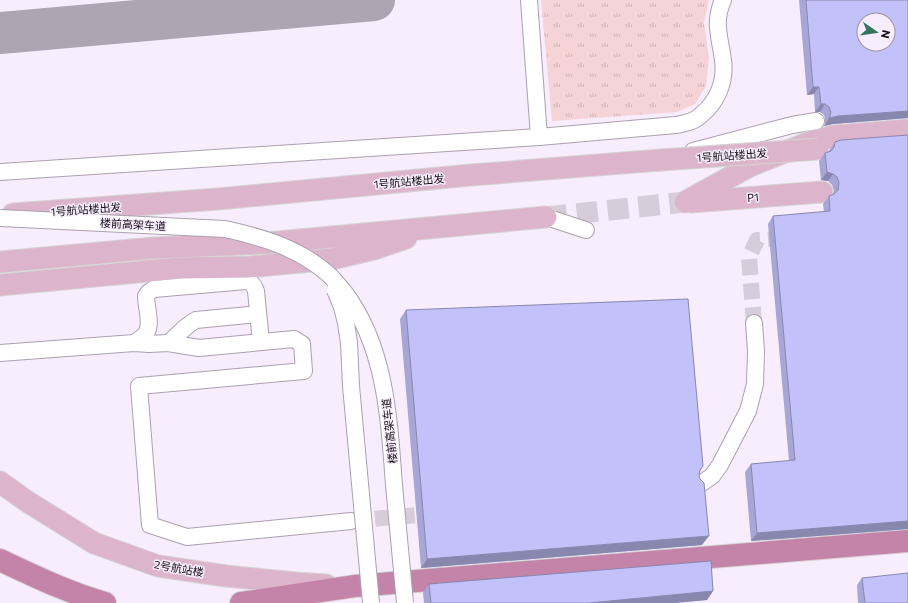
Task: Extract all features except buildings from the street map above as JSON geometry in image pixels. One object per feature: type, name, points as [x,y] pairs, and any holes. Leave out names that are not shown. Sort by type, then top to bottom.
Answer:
[{"type":"highway","points":[[241,603],[355,586],[908,540]]},
{"type":"highway","points":[[0,560],[89,599],[105,603]]},
{"type":"main road","name":"P1","points":[[822,192],[685,202],[750,166],[810,142],[834,136],[908,130]]},
{"type":"main road","name":"1号航站楼出发","points":[[0,216],[218,199],[479,174],[818,149]]},
{"type":"main road","points":[[0,262],[153,248],[267,243],[546,217]]},
{"type":"main road","points":[[0,285],[180,268],[249,267],[332,259],[374,249],[443,227]]},
{"type":"main road","points":[[180,268],[218,260],[267,243]]},
{"type":"main road","name":"2号航站楼","points":[[0,482],[28,502],[94,543],[158,566],[226,576],[296,583],[355,586]]},
{"type":"street","points":[[529,0],[538,137]]},
{"type":"street","points":[[0,172],[538,137],[676,125],[694,120],[708,109],[717,97],[723,81],[724,62],[717,23],[719,10],[723,0]]},
{"type":"street","points":[[661,160],[792,125],[816,121]]},
{"type":"street","name":"楼前高架车道","points":[[0,216],[225,229],[266,239],[292,249],[328,273],[350,301],[362,322],[372,343],[379,367],[389,424],[405,603]]},
{"type":"street","points":[[546,217],[586,230]]},
{"type":"street","points":[[328,273],[342,307],[349,343],[351,386],[371,603]]},
{"type":"street","points":[[134,343],[144,336],[147,331],[146,296],[154,289],[246,281],[251,282],[256,291],[261,342]]},
{"type":"street","points":[[168,343],[196,320],[258,314]]},
{"type":"street","points":[[702,483],[712,476],[720,465],[748,411],[754,384],[756,351],[754,323]]},
{"type":"street","points":[[0,353],[134,343],[168,343],[199,348],[294,339],[302,344],[304,371],[139,386],[150,526],[187,536],[351,521]]},
{"type":"green space","points":[[541,0],[709,0],[704,23],[709,58],[706,86],[695,104],[677,112],[552,121]]},
{"type":"taxiway","points":[[0,33],[374,0]]},
{"type":"tunnel","points":[[546,217],[685,202]]},
{"type":"tunnel","points":[[754,323],[749,257],[757,240],[791,238]]},
{"type":"tunnel","points":[[351,521],[439,513]]}]
